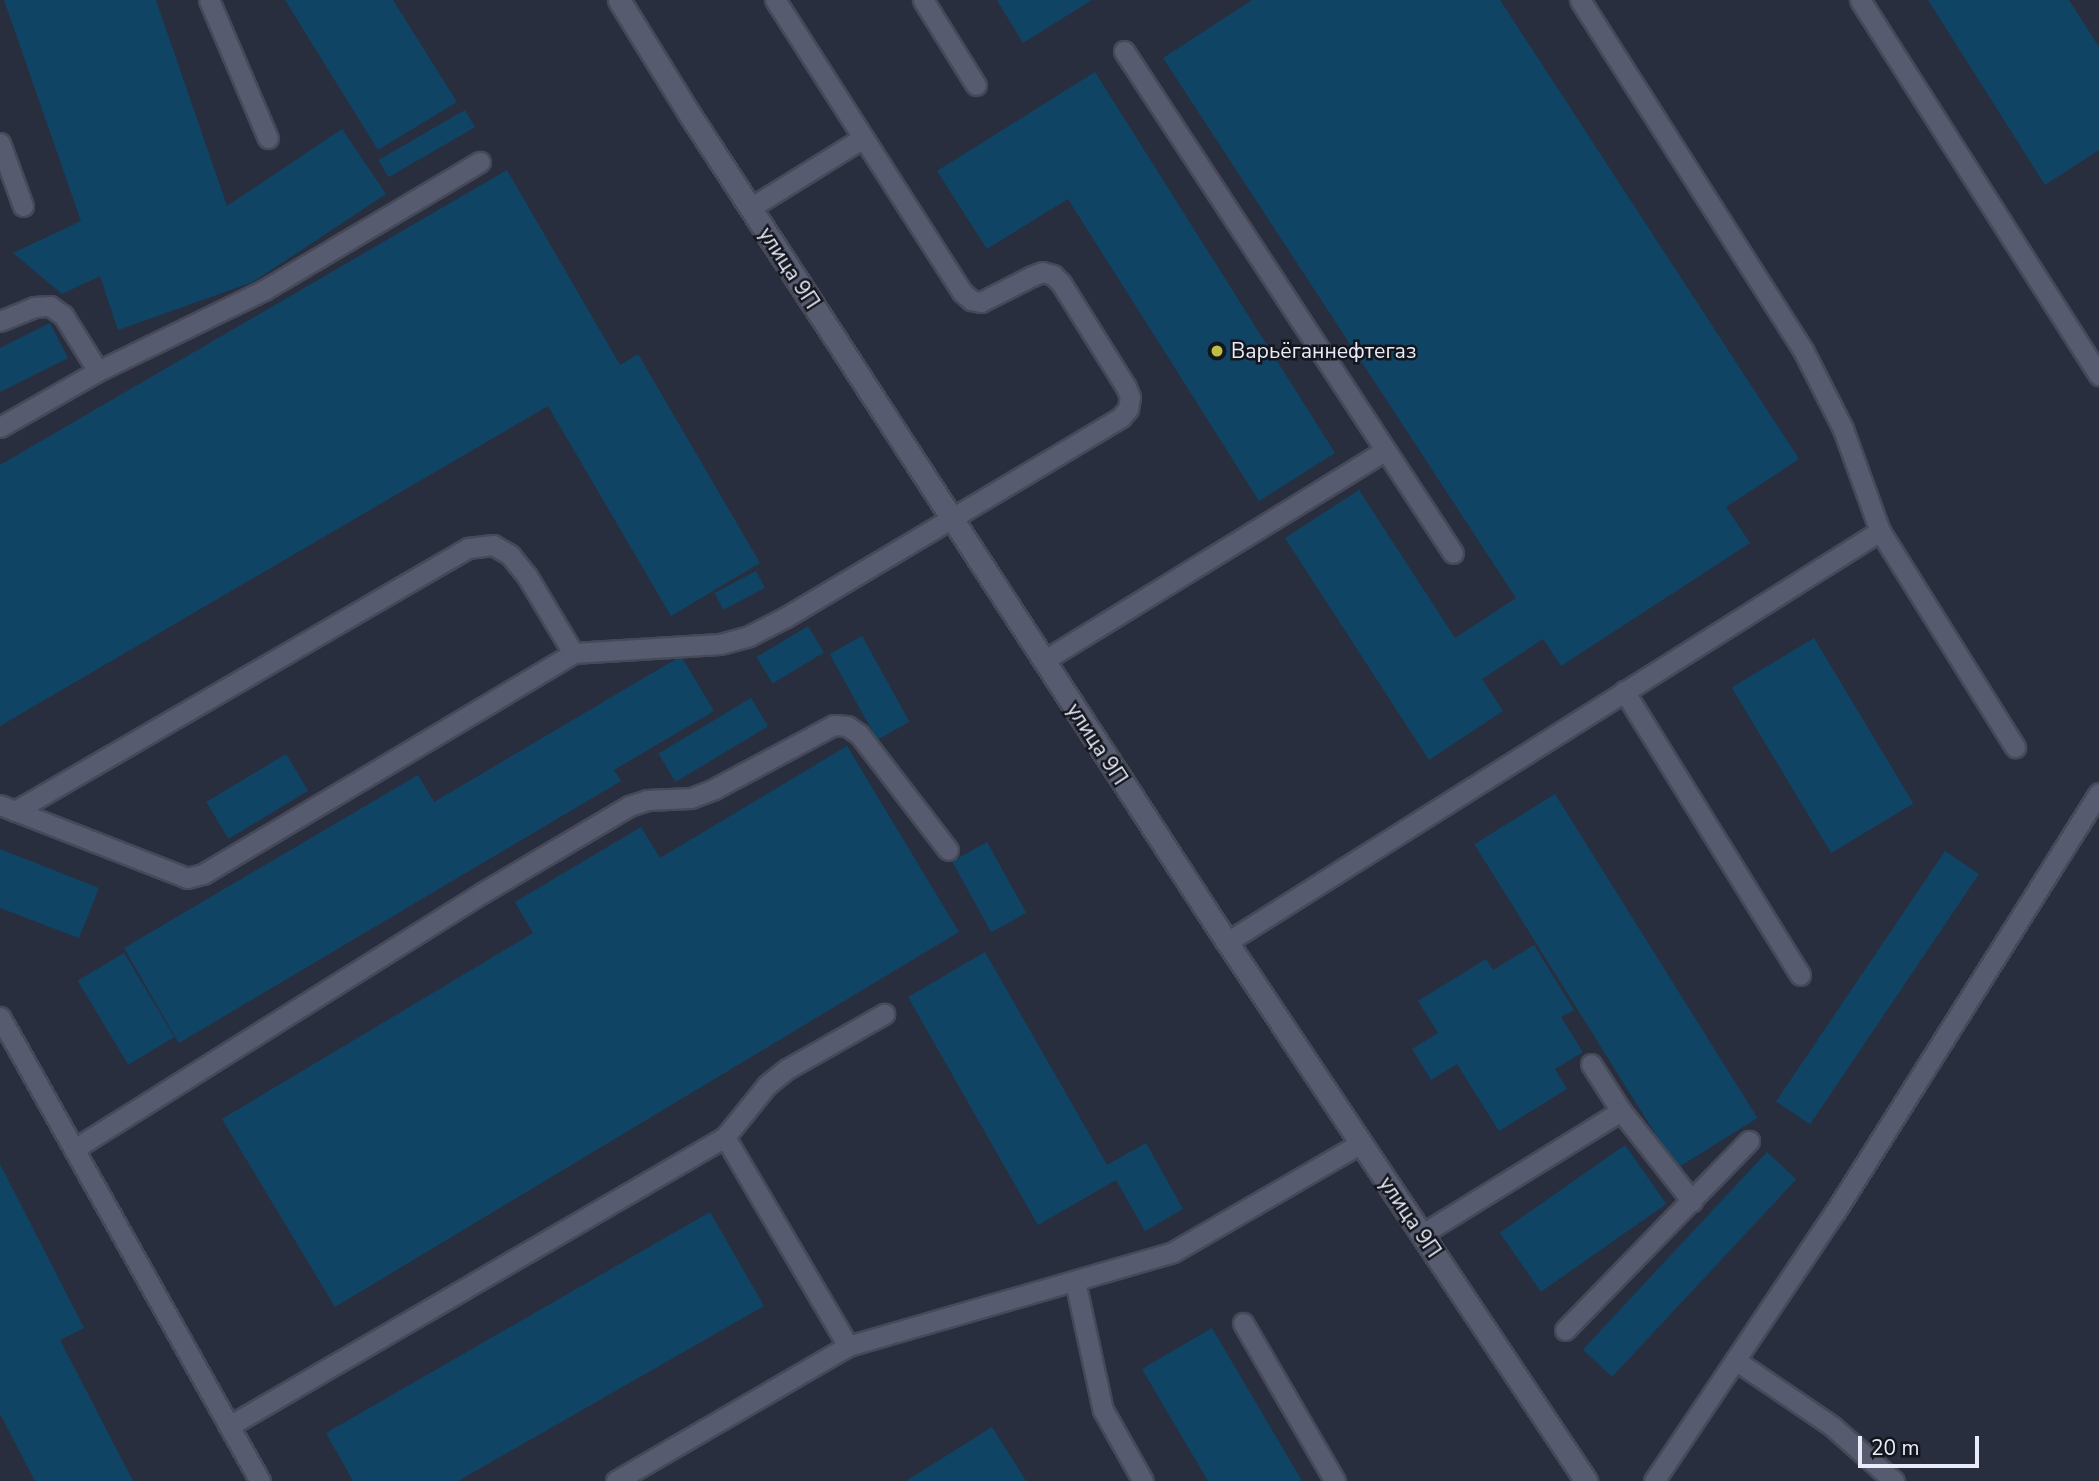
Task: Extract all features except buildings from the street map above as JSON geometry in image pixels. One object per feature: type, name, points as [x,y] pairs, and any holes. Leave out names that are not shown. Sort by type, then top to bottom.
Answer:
[{"type":"street","name":"улица 9П","points":[[620,0],[750,208],[1043,661],[1227,943],[1586,1481]]},
{"type":"lane","points":[[209,0],[268,138]]},
{"type":"lane","points":[[8,808],[187,878],[203,874],[573,653],[720,644],[749,636],[1121,417],[1128,409],[1130,397],[1069,295],[1053,275],[1042,272],[981,302],[971,300],[962,292],[775,0]]},
{"type":"lane","points":[[923,0],[976,85]]},
{"type":"lane","points":[[1580,0],[1803,350],[1843,429],[1880,531],[2015,747]]},
{"type":"lane","points":[[1860,0],[2099,375]]},
{"type":"lane","points":[[1124,51],[1452,553]]},
{"type":"lane","points":[[750,208],[863,138]]},
{"type":"lane","points":[[0,143],[23,206]]},
{"type":"lane","points":[[0,427],[98,371],[264,290],[480,162]]},
{"type":"lane","points":[[2,313],[50,306],[63,315],[98,371]]},
{"type":"lane","points":[[1043,661],[1384,450]]},
{"type":"lane","points":[[1227,943],[1880,531]]},
{"type":"lane","points":[[8,808],[468,548],[493,545],[510,555],[527,576],[573,653]]},
{"type":"lane","points":[[1625,691],[1800,975]]},
{"type":"lane","points":[[74,1149],[482,893],[629,806],[647,800],[691,798],[714,789],[818,730],[834,725],[847,726],[859,734],[948,850]]},
{"type":"lane","points":[[1654,1481],[1835,1212],[2099,793]]},
{"type":"lane","points":[[229,1426],[726,1137],[767,1085],[787,1069],[884,1014]]},
{"type":"lane","points":[[0,1017],[260,1481]]},
{"type":"lane","points":[[1591,1064],[1621,1111],[1692,1201]]},
{"type":"lane","points":[[1422,1234],[1621,1111]]},
{"type":"lane","points":[[726,1137],[848,1346]]},
{"type":"lane","points":[[1564,1330],[1749,1141]]},
{"type":"lane","points":[[616,1481],[848,1346],[1173,1252],[1361,1143]]},
{"type":"lane","points":[[1075,1281],[1103,1410],[1138,1479]]},
{"type":"lane","points":[[1242,1324],[1335,1481]]},
{"type":"lane","points":[[1735,1360],[1832,1426],[1895,1481]]},
{"type":"place","name":"Варьёганнефтегаз","points":[[1217,351]]}]
